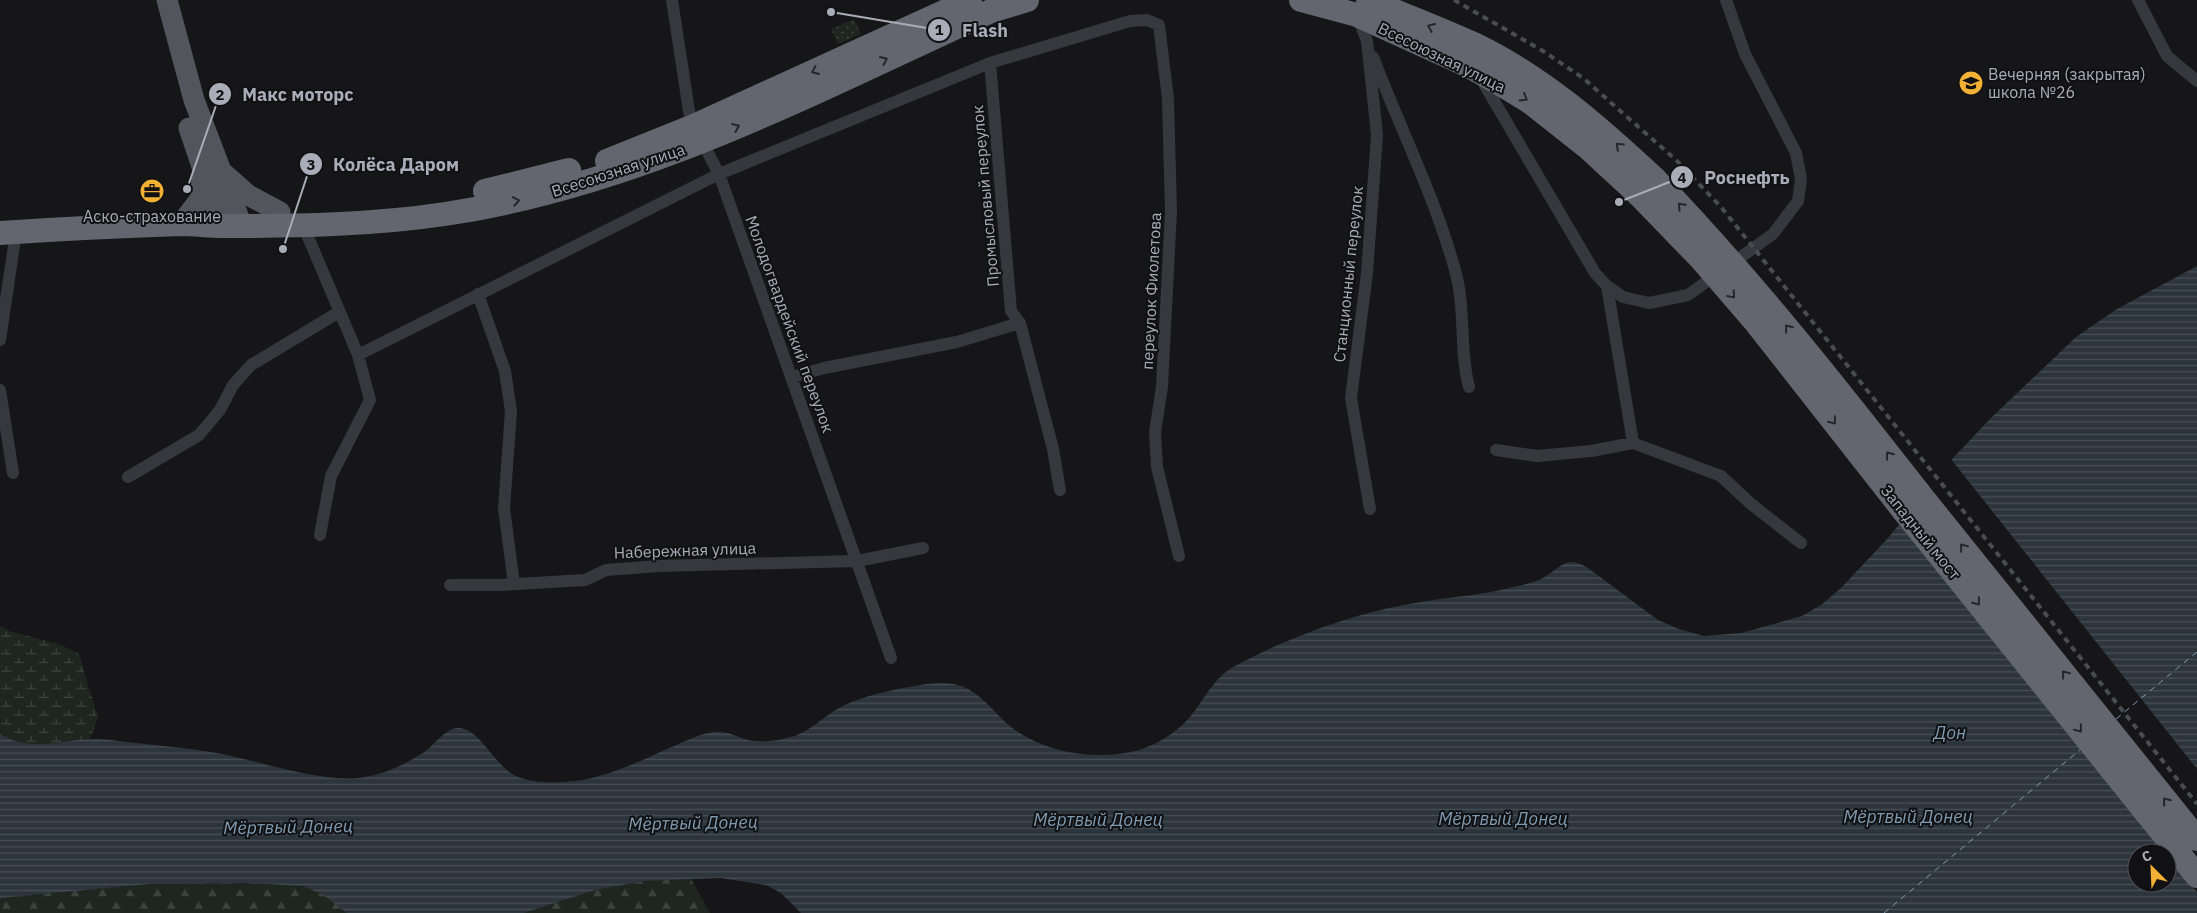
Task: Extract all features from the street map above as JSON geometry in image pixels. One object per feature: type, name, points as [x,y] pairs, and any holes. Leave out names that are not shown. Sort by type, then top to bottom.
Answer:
[{"type":"highway","name":"Всесоюзная улица","points":[[229,220],[303,225],[357,224],[444,214],[527,199],[615,174],[970,0]]},
{"type":"highway","name":"Всесоюзная улица","points":[[8,233],[181,224],[229,220],[280,212],[399,206],[460,197],[610,160],[698,134],[982,15],[1027,0]]},
{"type":"highway","name":"Всесоюзная улица","points":[[1301,0],[1362,8],[1476,45],[1501,72]]},
{"type":"highway","name":"Всесоюзная улица","points":[[1362,8],[1476,70],[1501,72],[1541,83],[1601,128],[1647,187]]},
{"type":"highway","name":"Западный мост","points":[[1647,187],[1717,243],[1773,309],[2197,839]]},
{"type":"highway","name":"Западный мост","points":[[1647,187],[1701,259],[1757,324],[1903,510],[2197,876]]},
{"type":"main road","points":[[156,0],[166,53],[229,220]]},
{"type":"main road","points":[[167,0],[210,167],[201,198],[181,224]]},
{"type":"main road","points":[[210,167],[248,195],[280,212]]},
{"type":"street","name":"Молодогвардейский переулок","points":[[672,0],[686,100],[698,134],[719,174],[891,658]]},
{"type":"street","points":[[1476,70],[1595,273],[1607,286],[1623,297],[1648,303],[1688,295],[1773,234],[1798,202],[1801,179],[1796,153],[1745,54],[1726,0]]},
{"type":"street","points":[[2138,0],[2167,56],[2197,81]]},
{"type":"street","name":"Станционный переулок","points":[[1362,8],[1377,135],[1367,273],[1352,398],[1370,509]]},
{"type":"street","name":"переулок Фиолетова","points":[[990,63],[1130,21],[1147,20],[1159,25],[1168,99],[1172,211],[1162,387],[1155,432],[1157,467],[1179,556]]},
{"type":"street","name":"Станционный переулок","points":[[1367,41],[1400,127],[1414,153],[1456,271],[1464,331],[1466,374],[1469,387]]},
{"type":"street","points":[[358,355],[719,174],[990,63]]},
{"type":"street","name":"Промысловый переулок","points":[[990,63],[1011,311],[1020,323],[1053,449],[1060,490]]},
{"type":"street","points":[[303,225],[358,355],[370,400],[331,476],[320,535]]},
{"type":"street","points":[[0,340],[8,233]]},
{"type":"street","points":[[1607,286],[1633,443]]},
{"type":"street","points":[[478,294],[505,371],[511,411],[504,508],[514,584]]},
{"type":"street","points":[[128,477],[199,435],[220,410],[233,385],[251,365],[339,312]]},
{"type":"street","points":[[792,378],[824,368],[957,342],[1020,323]]},
{"type":"street","points":[[0,390],[13,473]]},
{"type":"street","points":[[1496,450],[1537,456],[1591,451],[1633,443],[1720,476],[1751,504],[1801,543]]},
{"type":"street","name":"Набережная улица","points":[[450,585],[585,580],[606,570],[659,566],[857,561],[923,548]]},
{"type":"green space","points":[[854,19],[861,34],[838,44],[831,29]]},
{"type":"green space","points":[[0,626],[9,631],[59,644],[79,654],[98,718],[90,739],[56,745],[32,745],[21,743],[0,734]]},
{"type":"green space","points":[[691,879],[710,913],[524,913],[595,890],[645,881]]},
{"type":"green space","points":[[245,881],[294,885],[322,894],[347,913],[0,913],[0,898],[5,897],[150,884]]},
{"type":"water","name":"Дон","points":[[2197,266],[2197,913],[801,913],[781,893],[766,885],[720,878],[645,881],[595,890],[524,913],[347,913],[322,894],[302,886],[250,883],[150,884],[0,898],[0,734],[13,740],[27,743],[40,744],[96,739],[194,750],[222,754],[309,774],[327,777],[359,778],[368,777],[400,766],[423,753],[447,732],[457,728],[473,733],[508,771],[516,776],[538,782],[561,782],[589,779],[602,775],[709,733],[723,732],[748,740],[759,741],[770,741],[798,735],[836,710],[859,699],[875,694],[942,683],[955,684],[969,689],[1014,729],[1028,738],[1058,750],[1091,755],[1108,755],[1139,750],[1167,737],[1190,717],[1215,683],[1227,671],[1299,636],[1323,627],[1393,607],[1486,593],[1526,584],[1543,578],[1564,564],[1569,563],[1580,564],[1588,568],[1658,620],[1679,629],[1704,636],[1741,633],[1802,616],[1821,605],[1841,588],[1888,538],[1954,457],[1990,419],[2076,337],[2117,309]]},
{"type":"pier","points":[[1950,458],[2197,769],[2197,892],[2177,867],[2177,843],[2158,843],[1899,521]]},
{"type":"ferry route","points":[[2116,719],[2197,652]]},
{"type":"ferry route","points":[[1884,913],[2081,749]]},
{"type":"railway","points":[[1454,0],[1543,51],[1583,78],[1676,160],[1721,207],[2197,804]]},
{"type":"place","name":"Flash","points":[[831,12]]},
{"type":"place","name":"Вечерняя (закрытая) школа №26","points":[[1971,83]]},
{"type":"place","name":"Макс моторс","points":[[187,189]]},
{"type":"place","name":"Аско-страхование","points":[[152,191]]},
{"type":"place","name":"Роснефть","points":[[1619,202]]},
{"type":"place","name":"Колёса Даром","points":[[283,249]]},
{"type":"water label","name":"Мёртвый Донец","points":[[1908,817]]},
{"type":"water label","name":"Мёртвый Донец","points":[[1503,819]]},
{"type":"water label","name":"Мёртвый Донец","points":[[1098,820]]},
{"type":"water label","name":"Мёртвый Донец","points":[[693,823]]},
{"type":"water label","name":"Мёртвый Донец","points":[[288,827]]}]
